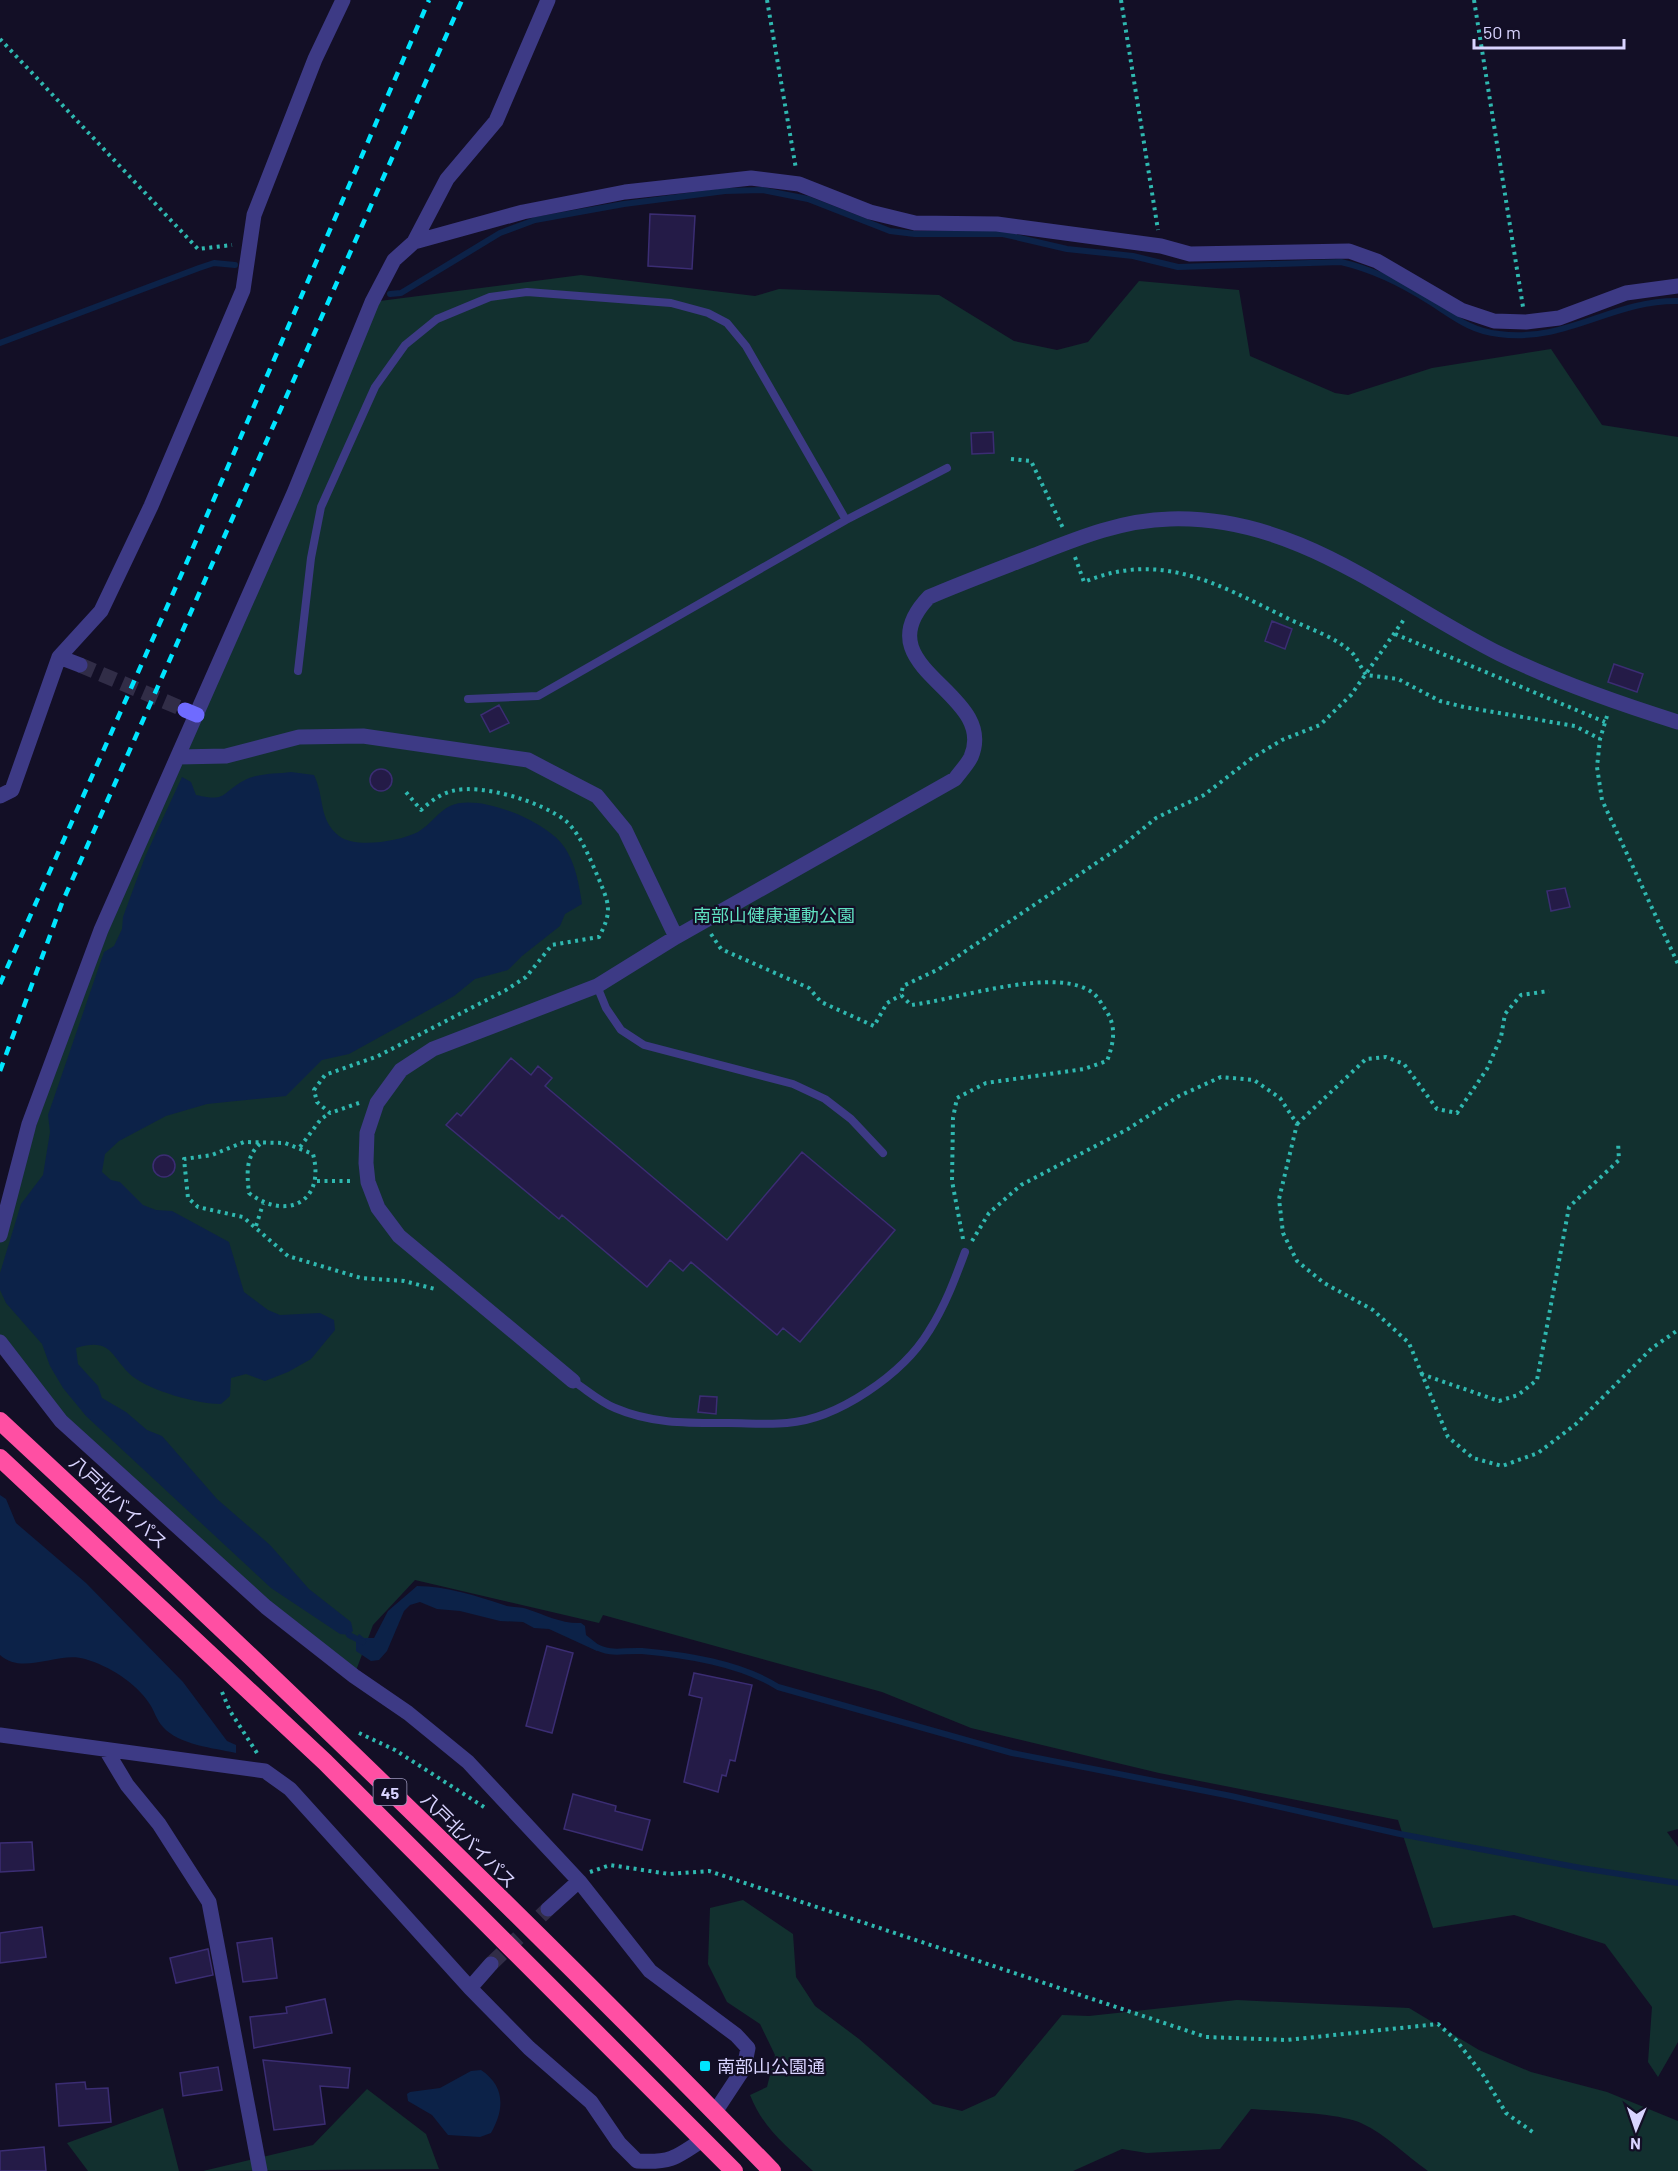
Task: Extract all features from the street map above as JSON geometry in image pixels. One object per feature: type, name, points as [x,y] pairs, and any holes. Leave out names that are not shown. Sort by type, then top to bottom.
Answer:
[{"type":"highway","name":"八戸北バイパス","points":[[0,1421],[153,1562],[379,1780],[772,2171]]},
{"type":"highway","name":"45","points":[[0,1458],[325,1762],[734,2171]]},
{"type":"street","points":[[0,796],[12,790],[59,657],[100,611],[151,506],[243,290],[254,215],[315,59],[343,0]]},
{"type":"street","points":[[0,1235],[29,1124],[101,930],[178,757],[191,712],[294,493],[372,302],[393,260],[414,242],[447,179],[496,122],[548,0]]},
{"type":"street","points":[[414,242],[523,212],[625,192],[751,178],[799,184],[870,212],[915,223],[997,224],[1161,246],[1190,254],[1349,251],[1377,261],[1461,310],[1494,321],[1526,322],[1559,318],[1626,293],[1678,286]]},
{"type":"street","points":[[573,1381],[399,1236],[378,1208],[368,1182],[367,1133],[376,1103],[401,1070],[433,1049],[597,986],[676,937],[955,779],[971,756],[975,733],[965,709],[918,664],[910,638],[916,611],[929,597],[1070,542],[1130,523],[1170,519],[1251,527],[1288,538],[1335,558],[1500,654],[1612,701],[1678,722]]},
{"type":"street","points":[[59,657],[80,666]]},
{"type":"street","points":[[178,757],[226,756],[298,737],[363,736],[528,760],[597,796],[625,830],[676,937]]},
{"type":"street","points":[[0,1342],[61,1421],[266,1606],[468,1762],[579,1881],[650,1971],[736,2035],[747,2049],[744,2068],[715,2112]]},
{"type":"street","points":[[0,1735],[266,1771],[290,1789],[470,1988],[529,2048],[591,2102],[619,2143],[637,2161],[662,2163],[680,2156],[702,2140]]},
{"type":"street","points":[[106,1750],[127,1785],[159,1824],[209,1902],[260,2171]]},
{"type":"street","points":[[548,1910],[579,1881]]},
{"type":"street","points":[[470,1988],[491,1964]]},
{"type":"lane","points":[[298,671],[309,568],[321,507],[375,387],[405,345],[437,319],[490,297],[527,292],[671,303],[708,314],[727,323],[747,346],[846,520]]},
{"type":"lane","points":[[468,699],[538,696],[846,520],[947,468]]},
{"type":"lane","points":[[597,986],[606,1008],[621,1030],[644,1045],[804,1089],[825,1099],[851,1119],[883,1154]]},
{"type":"lane","points":[[573,1381],[614,1408],[646,1419],[675,1424],[777,1424],[816,1418],[870,1390],[902,1364],[928,1333],[948,1296],[965,1252]]},
{"type":"path","points":[[767,0],[799,184]]},
{"type":"path","points":[[1121,0],[1161,246]]},
{"type":"path","points":[[1474,0],[1526,322]]},
{"type":"path","points":[[0,39],[198,249],[251,244]]},
{"type":"path","points":[[1011,459],[1031,461],[1070,542],[1084,582],[1108,572],[1146,569],[1207,579],[1331,640],[1353,654],[1366,675]]},
{"type":"path","points":[[703,922],[721,949],[808,988],[820,1002],[874,1026],[887,1003],[901,995],[903,986],[939,969],[1123,845],[1156,818],[1204,795],[1252,758],[1282,740],[1320,724],[1351,695],[1414,604]]},
{"type":"path","points":[[1395,634],[1605,722]]},
{"type":"path","points":[[1366,675],[1398,679],[1440,701],[1464,707],[1575,726],[1600,739]]},
{"type":"path","points":[[1612,701],[1600,739],[1597,767],[1602,800],[1678,964]]},
{"type":"path","points":[[330,1113],[317,1102],[314,1090],[325,1075],[378,1056],[506,990],[526,977],[552,945],[598,937],[607,922],[610,907],[582,843],[566,822],[546,809],[517,798],[470,789],[451,791],[434,799],[421,810],[405,790]]},
{"type":"path","points":[[901,995],[911,1005],[1033,981],[1066,982],[1094,994],[1110,1017],[1115,1041],[1107,1061],[1084,1068],[986,1083],[957,1098],[953,1118],[952,1181],[965,1252]]},
{"type":"path","points":[[1549,991],[1521,995],[1505,1014],[1501,1037],[1487,1069],[1458,1113],[1437,1109],[1404,1064],[1386,1057],[1366,1059],[1297,1124],[1279,1199],[1283,1233],[1297,1261],[1324,1283],[1373,1310],[1409,1343],[1448,1437],[1473,1458],[1502,1466],[1538,1453],[1576,1424],[1652,1348],[1678,1330]]},
{"type":"path","points":[[965,1252],[989,1213],[1021,1185],[1128,1129],[1179,1096],[1221,1077],[1254,1080],[1280,1098],[1297,1124]]},
{"type":"path","points":[[300,1147],[321,1119],[330,1113],[362,1102],[376,1103]]},
{"type":"path","points":[[260,1144],[252,1151],[247,1177],[249,1193],[263,1204],[276,1207],[297,1203],[310,1195],[317,1181],[313,1154],[285,1143],[244,1142],[212,1155],[184,1160],[188,1198],[198,1207],[243,1217],[288,1256],[360,1278],[404,1281],[440,1290],[466,1291]]},
{"type":"path","points":[[1420,1374],[1499,1401],[1518,1395],[1537,1380],[1569,1208],[1619,1160],[1618,1142]]},
{"type":"path","points":[[317,1181],[368,1182]]},
{"type":"path","points":[[256,1226],[263,1204]]},
{"type":"path","points":[[221,1691],[266,1771]]},
{"type":"path","points":[[358,1732],[394,1750],[494,1813],[506,1818],[517,1813]]},
{"type":"path","points":[[579,1881],[595,1869],[610,1865],[669,1874],[709,1870],[1206,2037],[1287,2040],[1438,2024],[1456,2040],[1483,2075],[1506,2114],[1534,2133]]},
{"type":"green space","name":"南部山健康運動公園","points":[[581,275],[755,296],[779,289],[939,295],[1014,341],[1057,350],[1088,342],[1139,281],[1239,290],[1250,356],[1335,393],[1348,395],[1432,368],[1551,349],[1602,425],[1678,437],[1678,1829],[1667,1832],[1678,1847],[1678,2042],[1658,2077],[1648,2062],[1652,2007],[1605,1944],[1514,1915],[1433,1928],[1398,1820],[1159,1773],[971,1728],[882,1692],[603,1615],[599,1623],[415,1580],[373,1625],[354,1676],[61,1421],[0,1342],[0,1235],[101,930],[372,302]]},
{"type":"green space","points":[[743,1900],[793,1934],[796,1977],[815,2006],[859,2039],[933,2104],[962,2111],[995,2096],[1062,2015],[1089,2016],[1237,2000],[1409,2008],[1479,2050],[1531,2072],[1607,2092],[1678,2121],[1678,2171],[1428,2171],[1388,2139],[1361,2123],[1324,2115],[1251,2109],[1220,2149],[1147,2153],[1122,2149],[1073,2171],[813,2171],[769,2128],[756,2107],[750,2095],[767,2087],[775,2055],[760,2024],[727,2002],[708,1964],[710,1908]]},
{"type":"green space","points":[[367,2089],[426,2134],[439,2169],[203,2171],[313,2145]]},
{"type":"green space","points":[[163,2108],[179,2171],[88,2171],[67,2143]]},
{"type":"water","points":[[291,772],[314,775],[328,823],[339,836],[356,842],[390,841],[410,835],[422,829],[446,808],[462,803],[478,803],[512,812],[544,828],[565,848],[574,868],[582,904],[565,914],[560,926],[508,970],[475,979],[454,996],[349,1054],[322,1060],[286,1096],[207,1104],[166,1116],[119,1141],[105,1154],[102,1172],[111,1180],[120,1182],[143,1205],[156,1210],[172,1211],[229,1242],[244,1292],[268,1310],[280,1315],[320,1313],[334,1320],[335,1330],[311,1359],[288,1372],[265,1381],[246,1374],[231,1378],[230,1396],[221,1404],[187,1399],[140,1382],[104,1347],[88,1345],[76,1348],[78,1364],[98,1386],[102,1398],[126,1412],[147,1430],[162,1436],[217,1499],[270,1545],[309,1589],[351,1622],[353,1631],[349,1635],[340,1634],[271,1588],[86,1416],[63,1388],[50,1366],[42,1344],[6,1303],[0,1290],[0,1273],[21,1204],[43,1175],[50,1132],[48,1115],[104,952],[114,946],[122,929],[123,917],[145,857],[182,777],[191,782],[196,795],[213,798],[222,796],[254,776]]},
{"type":"water","points":[[0,1495],[6,1499],[16,1523],[86,1583],[183,1682],[227,1741],[236,1745],[236,1753],[187,1742],[170,1733],[161,1725],[149,1703],[136,1688],[112,1670],[94,1662],[75,1657],[19,1663],[9,1661],[0,1655]]},
{"type":"water","points":[[417,1586],[450,1590],[507,1606],[524,1608],[560,1621],[581,1623],[585,1626],[586,1635],[600,1646],[597,1651],[549,1629],[534,1628],[523,1622],[500,1621],[460,1611],[437,1609],[420,1602],[410,1605],[404,1611],[387,1651],[379,1660],[371,1661],[356,1651],[356,1639],[359,1634],[364,1638],[374,1638],[388,1611]]},
{"type":"water","points":[[481,2070],[499,2091],[500,2107],[491,2133],[480,2137],[448,2135],[432,2115],[408,2101],[407,2094],[410,2092],[440,2088],[471,2071]]},
{"type":"building","points":[[650,214],[695,216],[692,269],[648,266]]},
{"type":"building","points":[[993,432],[994,453],[972,454],[971,433]]},
{"type":"building","points":[[1272,621],[1292,629],[1285,649],[1265,641]]},
{"type":"building","points":[[1614,664],[1643,674],[1637,692],[1608,682]]},
{"type":"building","points":[[499,705],[509,723],[490,732],[481,715]]},
{"type":"building","points":[[381,769],[389,772],[392,780],[389,788],[381,791],[373,788],[370,780],[373,772]]},
{"type":"building","points":[[1565,888],[1570,907],[1551,911],[1547,891]]},
{"type":"building","points":[[511,1058],[531,1075],[538,1066],[552,1078],[545,1086],[727,1240],[802,1152],[895,1230],[800,1342],[783,1328],[777,1335],[691,1262],[683,1271],[670,1260],[647,1287],[562,1215],[559,1219],[446,1125],[457,1113],[461,1116]]},
{"type":"building","points":[[164,1155],[172,1158],[175,1166],[172,1174],[164,1177],[156,1174],[153,1166],[156,1158]]},
{"type":"building","points":[[700,1396],[717,1397],[716,1414],[698,1412]]},
{"type":"building","points":[[547,1646],[573,1653],[552,1733],[526,1726]]},
{"type":"building","points":[[694,1673],[752,1685],[735,1761],[730,1760],[726,1776],[722,1775],[718,1792],[684,1782],[702,1698],[689,1695]]},
{"type":"building","points":[[573,1794],[616,1806],[615,1811],[650,1820],[642,1850],[564,1829]]},
{"type":"building","points":[[32,1842],[34,1870],[0,1872],[0,1843]]},
{"type":"building","points":[[42,1927],[46,1957],[0,1963],[0,1933]]},
{"type":"building","points":[[272,1938],[277,1978],[243,1982],[237,1943]]},
{"type":"building","points":[[208,1949],[213,1975],[176,1983],[170,1958]]},
{"type":"building","points":[[325,1999],[332,2033],[254,2048],[250,2017],[287,2013],[286,2007]]},
{"type":"building","points":[[263,2060],[350,2068],[348,2088],[320,2086],[325,2124],[274,2130]]},
{"type":"building","points":[[218,2067],[222,2090],[183,2096],[180,2073]]},
{"type":"building","points":[[85,2082],[86,2089],[108,2088],[111,2122],[59,2126],[56,2084]]},
{"type":"building","points":[[44,2147],[46,2171],[0,2171],[0,2151]]},
{"type":"waterway","points":[[390,294],[401,293],[500,233],[535,220],[624,204],[725,191],[762,190],[808,199],[890,231],[915,234],[1003,234],[1067,249],[1133,256],[1178,267],[1341,262],[1398,283],[1470,326],[1499,334],[1524,335],[1546,332],[1632,307],[1654,302],[1678,301]]},
{"type":"waterway","points":[[0,343],[214,263],[235,265]]},
{"type":"waterway","points":[[349,1635],[363,1642]]},
{"type":"waterway","points":[[592,1645],[612,1651],[642,1651],[676,1655],[730,1666],[778,1687],[1012,1753],[1231,1796],[1400,1834],[1581,1868],[1678,1883]]},
{"type":"tunnel","points":[[80,665],[185,710]]},
{"type":"tunnel","points":[[491,1964],[548,1909]]},
{"type":"railway","points":[[0,984],[186,564],[429,0]]},
{"type":"railway","points":[[0,1071],[62,903],[462,0]]},
{"type":"place","name":"南部山公園通","points":[[705,2066]]}]
